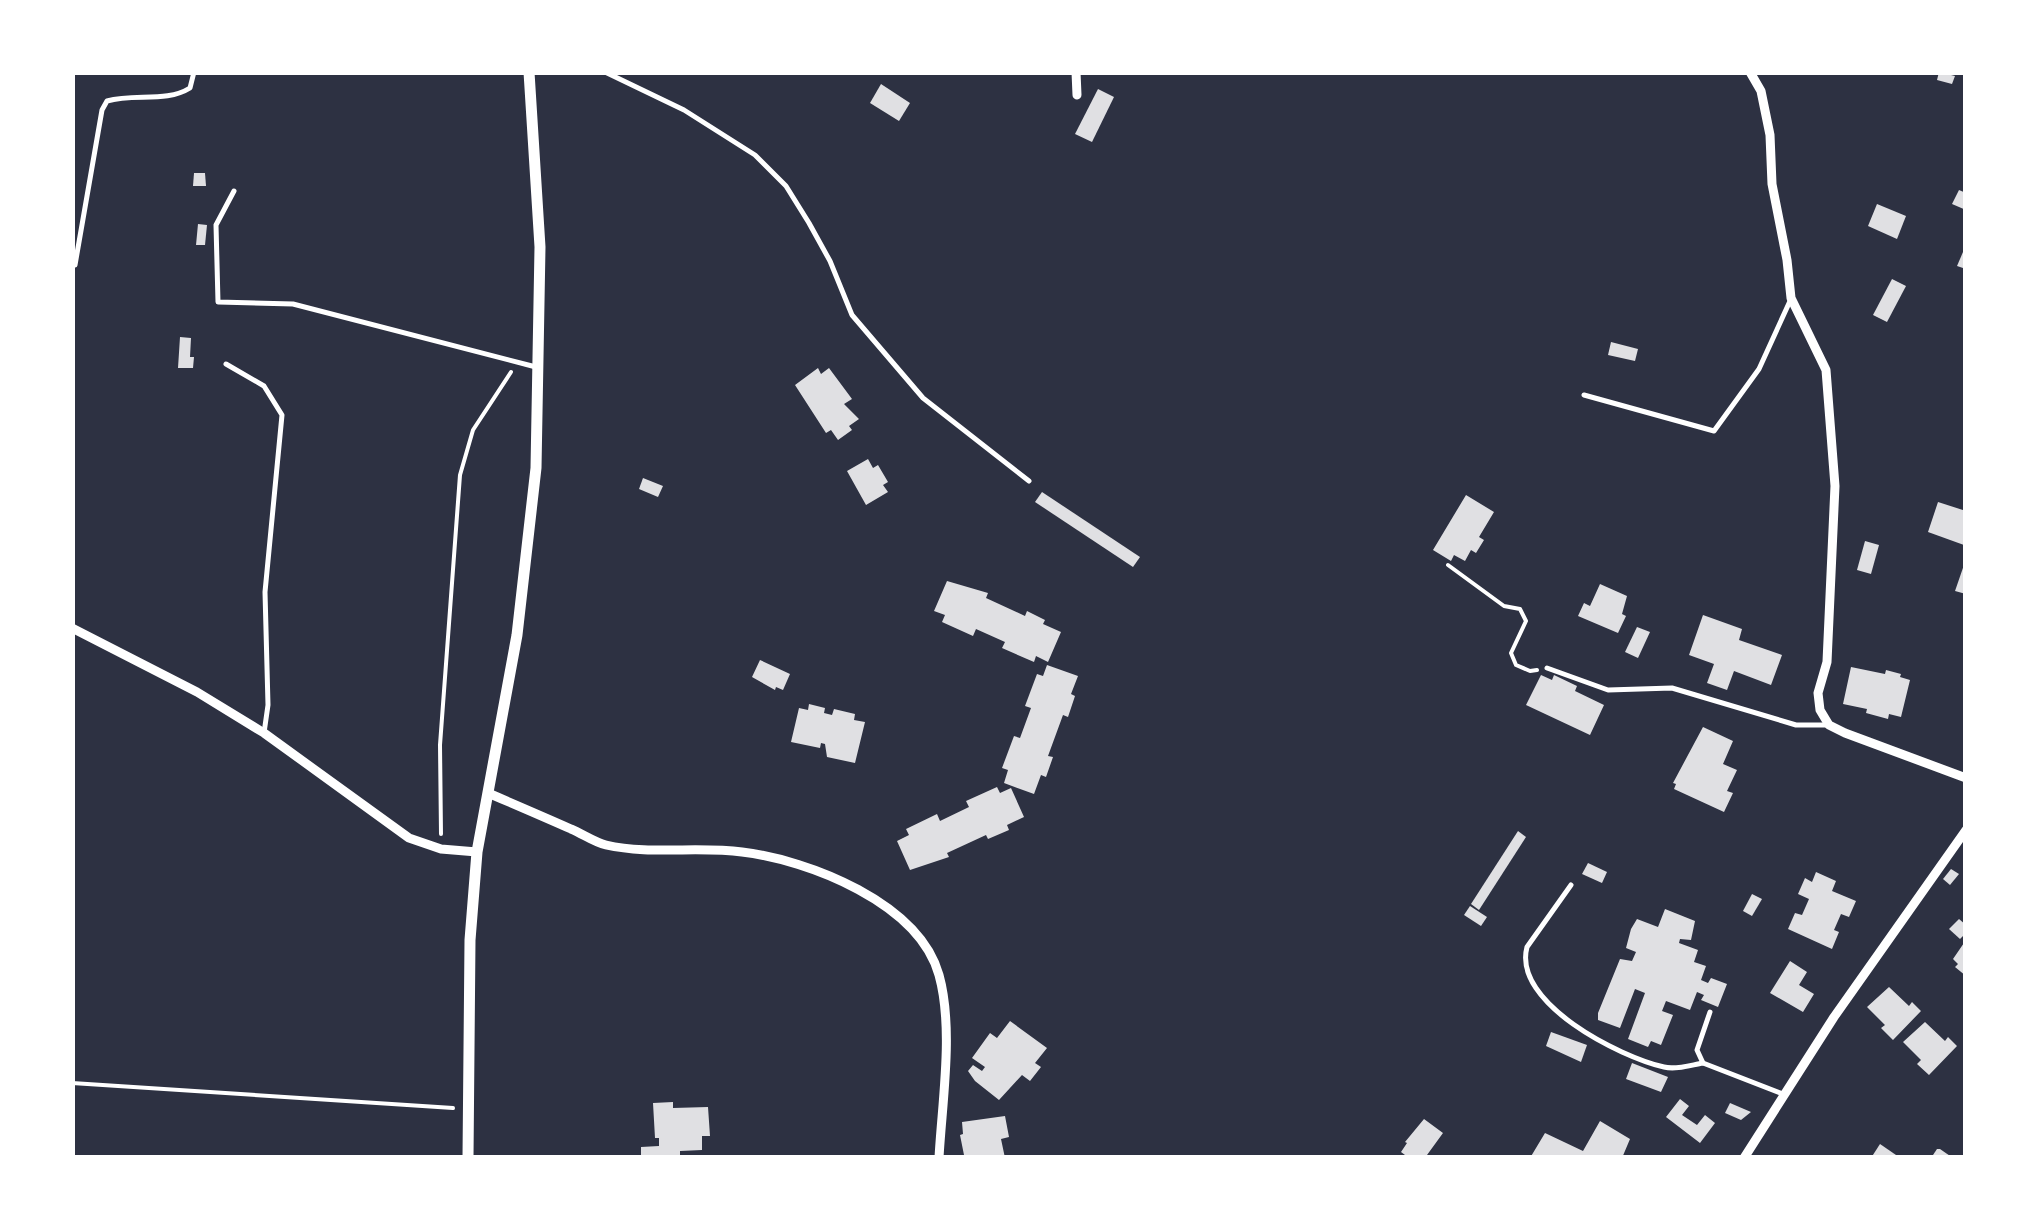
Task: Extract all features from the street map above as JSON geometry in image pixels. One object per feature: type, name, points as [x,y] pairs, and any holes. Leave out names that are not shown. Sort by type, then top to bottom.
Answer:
[{"type":"street","points":[[468,1158],[470,940],[478,852],[525,575],[536,468],[538,188],[529,72]]},
{"type":"street","points":[[1076,72],[1078,95]]},
{"type":"street","points":[[1750,72],[1762,91],[1770,135],[1772,184],[1791,298],[1826,370],[1836,486],[1827,662],[1818,694],[1820,710],[1829,725],[1844,734],[1966,778]]},
{"type":"street","points":[[72,628],[197,692],[264,733],[409,838],[440,849],[478,852]]},
{"type":"street","points":[[488,792],[602,844],[736,851],[789,860],[861,890],[891,912],[931,956],[940,977],[945,1054],[940,1158]]},
{"type":"street","points":[[1744,1158],[1783,1094],[1966,830]]},
{"type":"lane","points":[[75,265],[102,110],[107,101],[177,96],[190,88],[194,72]]},
{"type":"lane","points":[[604,72],[684,110],[756,155],[786,186],[809,223],[852,314],[923,398],[1029,480]]},
{"type":"lane","points":[[234,191],[216,225],[218,302],[293,304],[539,368]]},
{"type":"lane","points":[[1584,395],[1714,431],[1759,370],[1791,298]]},
{"type":"lane","points":[[226,364],[264,386],[282,415],[266,592],[268,705],[264,733]]},
{"type":"lane","points":[[1547,668],[1608,690],[1672,688],[1796,725],[1829,725]]},
{"type":"lane","points":[[1572,885],[1527,948],[1527,972],[1538,990],[1591,1038],[1667,1068],[1703,1063],[1783,1094]]},
{"type":"lane","points":[[1703,1063],[1696,1050],[1710,1012]]},
{"type":"path","points":[[440,849],[440,744],[460,475],[472,430],[516,364]]},
{"type":"path","points":[[1448,565],[1504,606],[1520,610],[1526,621],[1510,654],[1516,665],[1530,672],[1547,668]]},
{"type":"path","points":[[72,1083],[468,1108]]},
{"type":"building","points":[[1939,72],[1955,76],[1952,84],[1937,80]]},
{"type":"building","points":[[881,84],[910,103],[899,121],[870,103]]},
{"type":"building","points":[[1098,89],[1114,97],[1092,142],[1075,134]]},
{"type":"building","points":[[194,173],[205,173],[206,186],[193,186]]},
{"type":"building","points":[[1959,190],[1966,193],[1966,210],[1952,204]]},
{"type":"building","points":[[1877,204],[1906,216],[1897,239],[1868,226]]},
{"type":"building","points":[[198,224],[207,225],[205,245],[196,245]]},
{"type":"building","points":[[1966,245],[1966,269],[1957,266]]},
{"type":"building","points":[[1892,279],[1906,286],[1887,322],[1873,315]]},
{"type":"building","points":[[180,337],[191,338],[193,368],[178,368]]},
{"type":"building","points":[[1611,342],[1638,349],[1635,361],[1608,355]]},
{"type":"building","points":[[818,368],[821,374],[829,368],[852,399],[844,404],[859,419],[838,440],[831,430],[826,433],[795,385]]},
{"type":"building","points":[[868,459],[873,468],[878,465],[888,482],[883,485],[888,492],[866,505],[847,471]]},
{"type":"building","points":[[643,478],[663,486],[658,497],[639,489]]},
{"type":"building","points":[[1042,492],[1140,557],[1133,567],[1035,502]]},
{"type":"building","points":[[1466,495],[1494,512],[1479,537],[1484,540],[1476,553],[1471,550],[1465,561],[1454,555],[1451,561],[1433,550]]},
{"type":"building","points":[[1938,502],[1966,511],[1964,545],[1928,532]]},
{"type":"building","points":[[1865,541],[1879,545],[1871,574],[1857,570]]},
{"type":"building","points":[[1966,562],[1966,594],[1955,591]]},
{"type":"building","points":[[947,581],[988,593],[986,598],[1025,616],[1027,611],[1061,632],[1048,662],[1036,656],[1034,662],[1002,648],[1005,642],[976,629],[973,636],[942,622],[945,615],[934,611]]},
{"type":"building","points":[[1600,584],[1627,596],[1622,614],[1626,616],[1618,633],[1578,616],[1584,603],[1590,606]]},
{"type":"building","points":[[1703,615],[1742,629],[1739,640],[1782,655],[1771,685],[1734,671],[1727,690],[1707,683],[1714,664],[1689,655]]},
{"type":"building","points":[[1637,627],[1650,632],[1638,658],[1625,652]]},
{"type":"building","points":[[760,660],[790,674],[783,690],[775,690],[752,677]]},
{"type":"building","points":[[1047,665],[1078,676],[1068,717],[1063,715],[1048,756],[1053,757],[1046,777],[1041,775],[1034,794],[1004,783],[1008,770],[1002,768],[1014,736],[1020,738],[1031,708],[1025,706],[1037,674],[1043,676]]},
{"type":"building","points":[[1851,667],[1885,674],[1886,670],[1910,680],[1901,717],[1889,714],[1888,719],[1843,704]]},
{"type":"building","points":[[1541,675],[1552,680],[1554,675],[1604,705],[1590,735],[1526,705]]},
{"type":"building","points":[[809,704],[825,708],[824,713],[832,715],[834,709],[855,714],[854,720],[865,722],[855,763],[827,757],[825,744],[821,743],[820,748],[791,742],[799,708],[808,710]]},
{"type":"building","points":[[1703,727],[1733,741],[1723,764],[1737,770],[1727,791],[1733,793],[1724,812],[1674,789],[1673,783]]},
{"type":"building","points":[[997,787],[1000,793],[1011,788],[1024,817],[1007,825],[1009,830],[988,839],[986,835],[947,853],[949,857],[910,870],[897,841],[909,835],[906,829],[937,814],[940,821],[969,807],[966,801]]},
{"type":"building","points":[[1518,831],[1526,837],[1479,910],[1471,904]]},
{"type":"building","points":[[1588,863],[1607,872],[1602,883],[1582,874]]},
{"type":"building","points":[[1951,869],[1959,874],[1950,885],[1943,879]]},
{"type":"building","points":[[1816,872],[1836,881],[1832,891],[1856,901],[1849,917],[1841,914],[1832,949],[1788,929],[1795,913],[1802,915],[1809,899],[1798,894],[1805,878],[1812,882]]},
{"type":"building","points":[[1752,894],[1762,899],[1752,916],[1743,911]]},
{"type":"building","points":[[1470,906],[1487,917],[1481,926],[1464,915]]},
{"type":"building","points":[[1665,909],[1695,921],[1691,940],[1680,939],[1679,943],[1698,950],[1694,962],[1706,966],[1701,980],[1708,983],[1711,978],[1727,984],[1718,1007],[1701,1000],[1704,995],[1697,992],[1690,1010],[1666,1001],[1662,1011],[1673,1015],[1661,1045],[1651,1041],[1648,1047],[1628,1039],[1645,993],[1635,989],[1620,1028],[1598,1020],[1598,1013],[1620,959],[1632,961],[1636,952],[1626,948],[1637,919],[1658,927]]},
{"type":"building","points":[[1959,919],[1966,925],[1966,933],[1960,939],[1949,929]]},
{"type":"building","points":[[1966,940],[1966,976],[1955,967],[1958,964],[1953,959]]},
{"type":"building","points":[[1790,961],[1807,972],[1799,985],[1814,994],[1803,1012],[1770,993]]},
{"type":"building","points":[[1889,987],[1909,1006],[1912,1002],[1921,1011],[1893,1040],[1867,1007]]},
{"type":"building","points":[[1010,1021],[1047,1048],[1035,1063],[1041,1067],[1030,1081],[1022,1075],[999,1100],[968,1071],[973,1065],[982,1071],[985,1067],[972,1058],[990,1033],[997,1038]]},
{"type":"building","points":[[1925,1022],[1945,1041],[1948,1037],[1957,1046],[1929,1075],[1903,1042]]},
{"type":"building","points":[[1551,1032],[1587,1045],[1581,1062],[1546,1046]]},
{"type":"building","points":[[1632,1063],[1668,1077],[1661,1092],[1626,1079]]},
{"type":"building","points":[[1680,1099],[1689,1106],[1682,1115],[1697,1125],[1705,1115],[1715,1123],[1700,1143],[1666,1117]]},
{"type":"building","points":[[673,1102],[673,1108],[708,1107],[710,1136],[702,1136],[702,1150],[680,1151],[680,1158],[641,1158],[641,1147],[659,1146],[653,1103]]},
{"type":"building","points":[[1730,1103],[1751,1112],[1741,1120],[1725,1113]]},
{"type":"building","points":[[1005,1116],[1009,1137],[1001,1139],[1005,1158],[964,1155],[962,1122]]},
{"type":"building","points":[[1424,1119],[1443,1133],[1427,1155],[1409,1158],[1401,1152]]},
{"type":"building","points":[[1600,1121],[1630,1139],[1622,1158],[1530,1158],[1545,1133],[1583,1151]]},
{"type":"building","points":[[1880,1144],[1896,1155],[1894,1158],[1871,1158]]},
{"type":"building","points":[[1940,1149],[1953,1158],[1931,1158]]}]
